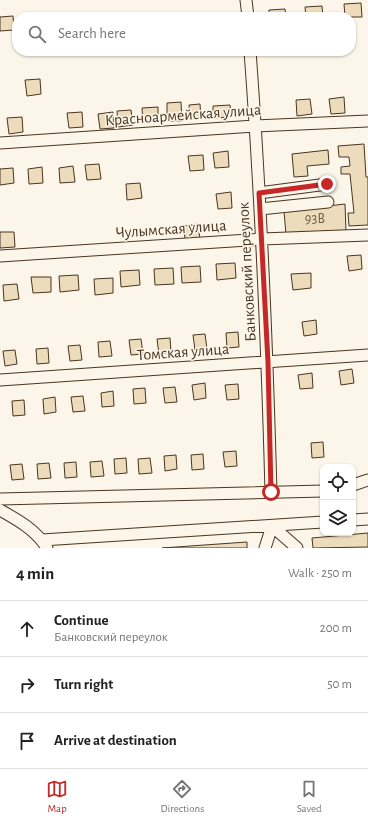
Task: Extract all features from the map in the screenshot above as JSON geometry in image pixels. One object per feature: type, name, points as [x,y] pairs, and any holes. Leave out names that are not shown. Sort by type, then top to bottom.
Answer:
[{"type":"street","points":[[246,0],[247,12]]},
{"type":"street","name":"Банковский переулок","points":[[250,56],[256,126],[268,362],[271,492]]},
{"type":"street","name":"Красноармейская улица","points":[[0,143],[256,126],[368,121]]},
{"type":"street","points":[[259,193],[327,184]]},
{"type":"street","points":[[260,209],[328,202]]},
{"type":"street","name":"Чулымская улица","points":[[0,256],[262,239],[368,235]]},
{"type":"street","name":"Томская улица","points":[[0,380],[368,355]]},
{"type":"street","points":[[356,484],[368,480]]},
{"type":"street","points":[[0,499],[320,490]]},
{"type":"street","points":[[0,510],[22,522],[45,544],[320,522]]},
{"type":"street","points":[[356,520],[368,518]]},
{"type":"street","points":[[265,548],[272,526]]},
{"type":"street","points":[[272,526],[297,548]]},
{"type":"building","points":[[361,3],[362,17],[356,17],[356,12],[345,12],[344,4]]},
{"type":"building","points":[[322,6],[323,12],[306,12],[305,7]]},
{"type":"building","points":[[285,9],[285,12],[269,12],[269,10]]},
{"type":"building","points":[[12,16],[12,30],[0,31],[0,17]]},
{"type":"building","points":[[40,79],[41,94],[27,96],[25,80]]},
{"type":"building","points":[[344,97],[345,113],[331,114],[329,99]]},
{"type":"building","points":[[310,99],[312,114],[297,116],[296,100]]},
{"type":"building","points":[[181,102],[182,121],[167,121],[167,103]]},
{"type":"building","points":[[200,104],[201,118],[190,119],[189,105]]},
{"type":"building","points":[[230,105],[231,117],[213,118],[213,106]]},
{"type":"building","points":[[158,107],[158,121],[143,122],[142,108]]},
{"type":"building","points":[[131,110],[133,125],[118,127],[117,111]]},
{"type":"building","points":[[82,112],[83,127],[69,128],[67,113]]},
{"type":"building","points":[[113,112],[114,128],[100,129],[98,114]]},
{"type":"building","points":[[22,117],[23,132],[9,134],[7,118]]},
{"type":"building","points":[[364,144],[366,177],[368,177],[368,225],[349,226],[348,213],[354,213],[350,174],[341,174],[341,167],[350,166],[349,157],[339,157],[338,146]]},
{"type":"building","points":[[328,150],[329,164],[307,166],[308,176],[294,177],[292,154]]},
{"type":"building","points":[[228,151],[229,167],[215,168],[213,153]]},
{"type":"building","points":[[203,155],[204,170],[190,171],[188,156]]},
{"type":"building","points":[[99,164],[101,179],[87,180],[85,165]]},
{"type":"building","points":[[73,166],[75,182],[60,183],[59,168]]},
{"type":"building","points":[[42,167],[43,183],[29,184],[28,169]]},
{"type":"building","points":[[13,168],[14,183],[0,185],[0,169]]},
{"type":"building","points":[[140,183],[142,198],[127,200],[126,184]]},
{"type":"building","points":[[231,192],[232,208],[218,209],[216,194]]},
{"type":"building","points":[[345,204],[346,231],[286,235],[284,211]]},
{"type":"building","points":[[198,224],[200,239],[185,241],[184,226]]},
{"type":"building","points":[[0,232],[14,232],[15,247],[0,248]]},
{"type":"building","points":[[361,255],[362,269],[349,271],[347,256]]},
{"type":"building","points":[[235,263],[236,278],[217,280],[216,264]]},
{"type":"building","points":[[200,266],[201,282],[182,283],[181,267]]},
{"type":"building","points":[[173,268],[174,284],[155,285],[154,269]]},
{"type":"building","points":[[139,270],[140,285],[121,287],[120,271]]},
{"type":"building","points":[[311,273],[311,288],[293,290],[291,274]]},
{"type":"building","points":[[78,275],[79,290],[60,292],[59,276]]},
{"type":"building","points":[[31,277],[51,277],[51,292],[33,293]]},
{"type":"building","points":[[113,278],[113,293],[95,295],[94,279]]},
{"type":"building","points":[[17,284],[19,299],[4,301],[3,285]]},
{"type":"building","points":[[316,320],[317,334],[304,336],[302,322]]},
{"type":"building","points":[[238,332],[239,347],[227,348],[226,333]]},
{"type":"building","points":[[205,334],[207,349],[195,350],[193,335]]},
{"type":"building","points":[[170,338],[171,352],[159,354],[157,339]]},
{"type":"building","points":[[141,339],[143,354],[131,355],[129,340]]},
{"type":"building","points":[[110,341],[112,356],[99,357],[98,342]]},
{"type":"building","points":[[80,345],[82,360],[70,361],[68,346]]},
{"type":"building","points":[[48,348],[49,363],[37,364],[36,349]]},
{"type":"building","points":[[15,350],[17,364],[5,366],[3,351]]},
{"type":"building","points":[[352,369],[354,383],[341,385],[339,371]]},
{"type":"building","points":[[312,373],[313,388],[300,389],[298,375]]},
{"type":"building","points":[[205,383],[206,398],[194,400],[192,385]]},
{"type":"building","points":[[238,384],[239,399],[227,400],[225,385]]},
{"type":"building","points":[[175,387],[177,402],[165,403],[163,388]]},
{"type":"building","points":[[145,388],[146,403],[134,404],[133,389]]},
{"type":"building","points":[[113,391],[114,406],[102,407],[101,393]]},
{"type":"building","points":[[83,396],[85,411],[73,412],[71,397]]},
{"type":"building","points":[[55,397],[56,412],[44,414],[43,399]]},
{"type":"building","points":[[24,400],[25,415],[13,416],[12,401]]},
{"type":"building","points":[[323,442],[324,457],[312,458],[311,443]]},
{"type":"building","points":[[236,451],[237,466],[225,467],[223,452]]},
{"type":"building","points":[[203,454],[204,469],[192,470],[191,455]]},
{"type":"building","points":[[176,455],[177,469],[165,471],[164,456]]},
{"type":"building","points":[[126,458],[127,473],[115,474],[114,459]]},
{"type":"building","points":[[150,458],[152,473],[139,474],[138,459]]},
{"type":"building","points":[[102,461],[104,476],[91,477],[90,462]]},
{"type":"building","points":[[76,462],[77,477],[65,478],[64,463]]},
{"type":"building","points":[[49,463],[51,478],[38,479],[37,464]]},
{"type":"building","points":[[22,464],[24,479],[12,480],[10,465]]},
{"type":"building","points":[[368,533],[368,547],[313,548],[312,538],[356,536],[356,534]]},
{"type":"building","points":[[247,542],[247,548],[162,548]]},
{"type":"route","points":[[271,492],[268,362],[259,193],[327,184]]}]
